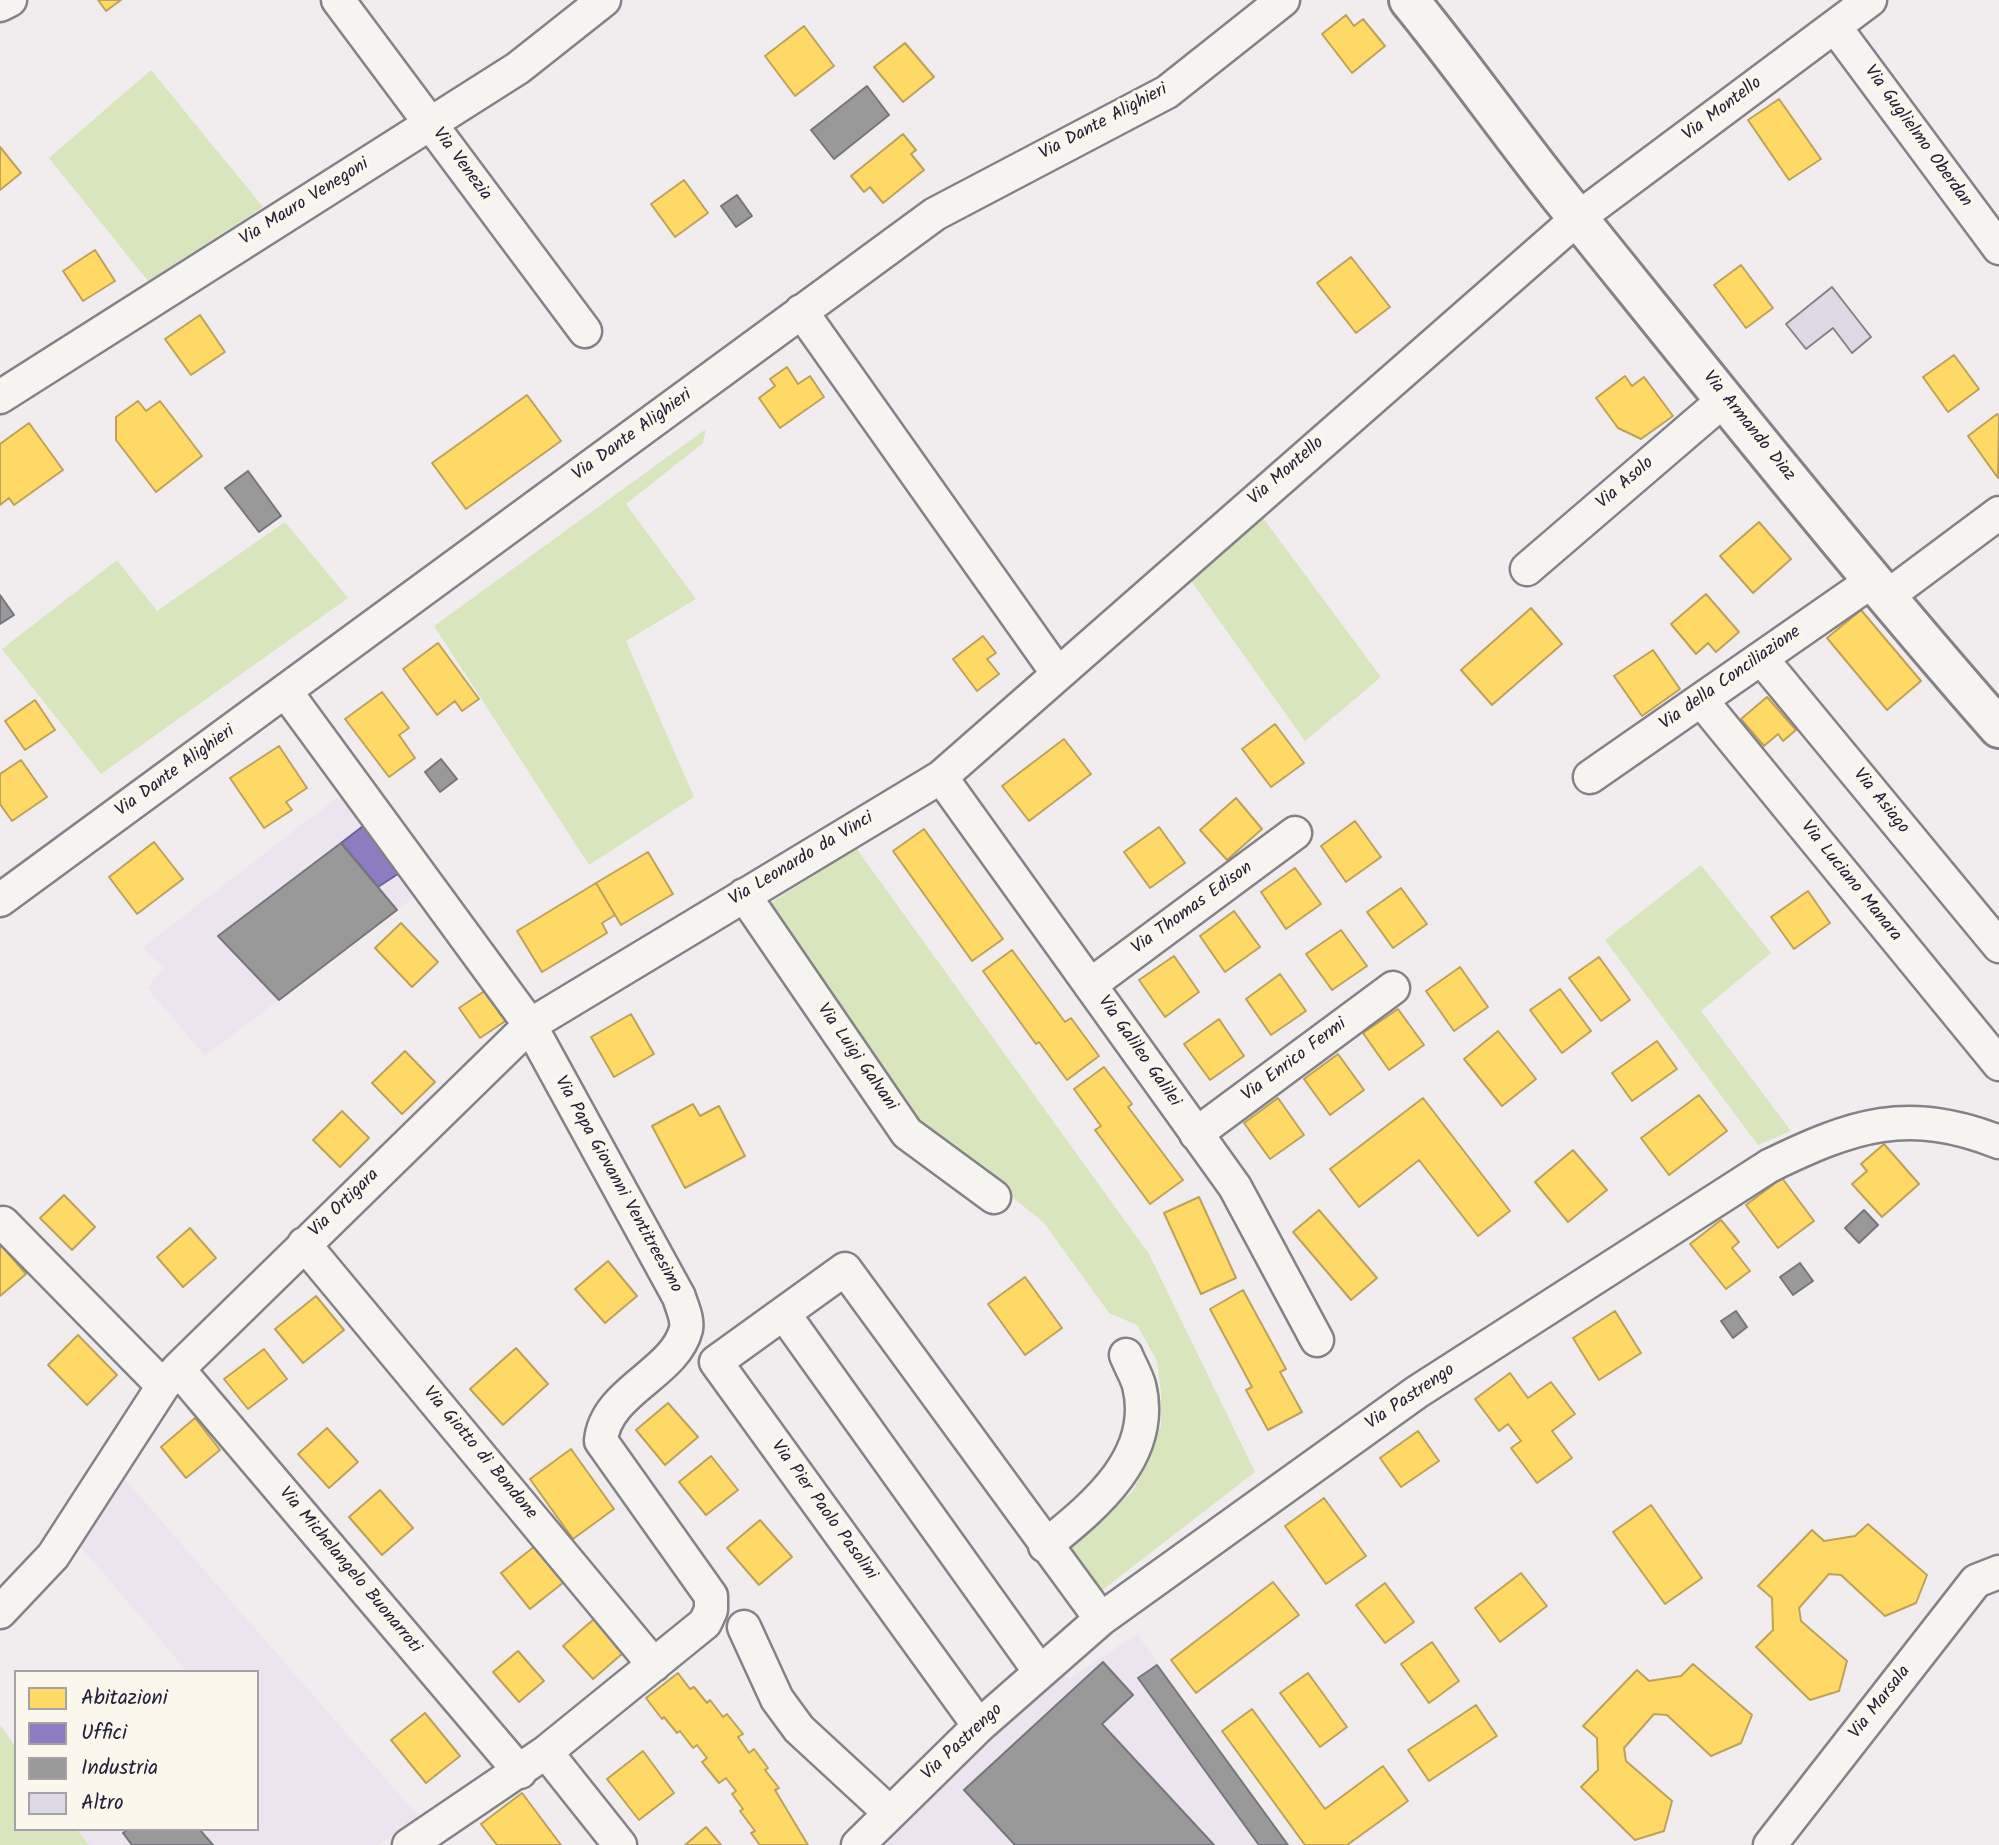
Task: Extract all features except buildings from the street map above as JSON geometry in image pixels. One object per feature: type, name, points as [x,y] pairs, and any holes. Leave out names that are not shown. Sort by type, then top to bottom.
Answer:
[{"type":"main road","name":"Via Armando Diaz","points":[[1397,0],[1502,122],[1878,589],[1999,728]]},
{"type":"main road","name":"Via Armando Diaz","points":[[1409,0],[1468,72],[1502,122]]},
{"type":"street","points":[[0,5],[10,0]]},
{"type":"street","name":"Via Venezia","points":[[338,0],[585,331]]},
{"type":"street","name":"Via Mauro Venegoni","points":[[0,397],[518,68],[604,0]]},
{"type":"street","name":"Via Dante Alighieri","points":[[0,900],[935,214],[1167,92],[1283,0]]},
{"type":"street","name":"Via Montello","points":[[1058,674],[1578,218],[1870,0]]},
{"type":"street","name":"Via Guglielmo Oberdan","points":[[1835,26],[1999,248]]},
{"type":"street","points":[[802,311],[1058,674]]},
{"type":"street","name":"Via Asolo","points":[[1527,569],[1725,399]]},
{"type":"street","name":"Via della Conciliazione","points":[[1590,777],[1762,658],[1999,513]]},
{"type":"street","name":"Via Asiago","points":[[1762,658],[1999,946]]},
{"type":"street","name":"Via Leonardo da Vinci","points":[[530,1025],[941,777],[1058,674]]},
{"type":"street","name":"Via Papa Giovanni Ventitreesimo","points":[[286,692],[530,1025],[679,1297],[687,1327],[680,1344],[611,1412],[602,1425],[601,1441],[710,1596],[711,1610],[705,1623],[520,1772],[409,1845]]},
{"type":"street","name":"Via Luciano Manara","points":[[1700,700],[1999,1064]]},
{"type":"street","name":"Via Galileo Galilei","points":[[941,777],[1235,1187],[1317,1340]]},
{"type":"street","name":"Via Thomas Edison","points":[[1090,985],[1295,833]]},
{"type":"street","name":"Via Luigi Galvani","points":[[744,895],[907,1133],[994,1197]]},
{"type":"street","name":"Via Enrico Fermi","points":[[1196,1135],[1393,988]]},
{"type":"street","name":"Via Ortigara","points":[[0,1612],[53,1556],[170,1378],[530,1025]]},
{"type":"street","name":"Via Pastrengo","points":[[858,1845],[979,1726],[1101,1619],[1417,1392],[1769,1166],[1810,1146],[1893,1122],[1956,1128],[1999,1142]]},
{"type":"street","points":[[4,1223],[170,1378]]},
{"type":"street","name":"Via Giotto di Bondone","points":[[304,1244],[654,1665]]},
{"type":"street","name":"Via Pier Paolo Pasolini","points":[[979,1726],[716,1362],[845,1269],[1045,1546],[1101,1619]]},
{"type":"street","points":[[784,1314],[1040,1672]]},
{"type":"street","points":[[1045,1546],[1110,1490],[1130,1457],[1141,1423],[1139,1386],[1126,1355]]},
{"type":"street","name":"Via Michelangelo Buonarroti","points":[[170,1378],[520,1772]]},
{"type":"street","name":"Via Marsala","points":[[1770,1845],[1976,1581],[1999,1572]]},
{"type":"street","points":[[744,1627],[777,1699],[799,1729],[890,1813]]},
{"type":"street","points":[[546,1752],[620,1845]]},
{"type":"shaded area","points":[[343,793],[421,892],[205,1056],[147,988],[164,968],[142,948]]},
{"type":"shaded area","points":[[124,1478],[420,1818],[378,1845],[89,1845],[78,1831],[259,1831],[259,1670],[186,1670],[79,1545]]},
{"type":"shaded area","points":[[1137,1634],[1288,1845],[885,1845],[1056,1675],[1072,1677]]},
{"type":"green space","points":[[151,70],[263,207],[148,281],[49,158]]},
{"type":"green space","points":[[706,429],[703,443],[626,504],[696,599],[626,641],[694,797],[589,865],[434,626]]},
{"type":"green space","points":[[1263,518],[1381,677],[1305,741],[1191,581]]},
{"type":"green space","points":[[285,522],[348,598],[101,774],[2,649],[117,560],[157,611]]},
{"type":"green space","points":[[856,848],[1149,1254],[1255,1472],[1096,1595],[1065,1549],[1132,1492],[1149,1460],[1161,1425],[1157,1361],[1137,1325],[1109,1313],[1044,1223],[920,1121],[892,1085],[769,904]]},
{"type":"green space","points":[[1701,865],[1771,953],[1701,1011],[1791,1131],[1758,1145],[1605,940]]},
{"type":"green space","points":[[0,1725],[14,1744],[14,1831],[78,1831],[89,1845],[0,1845]]}]
